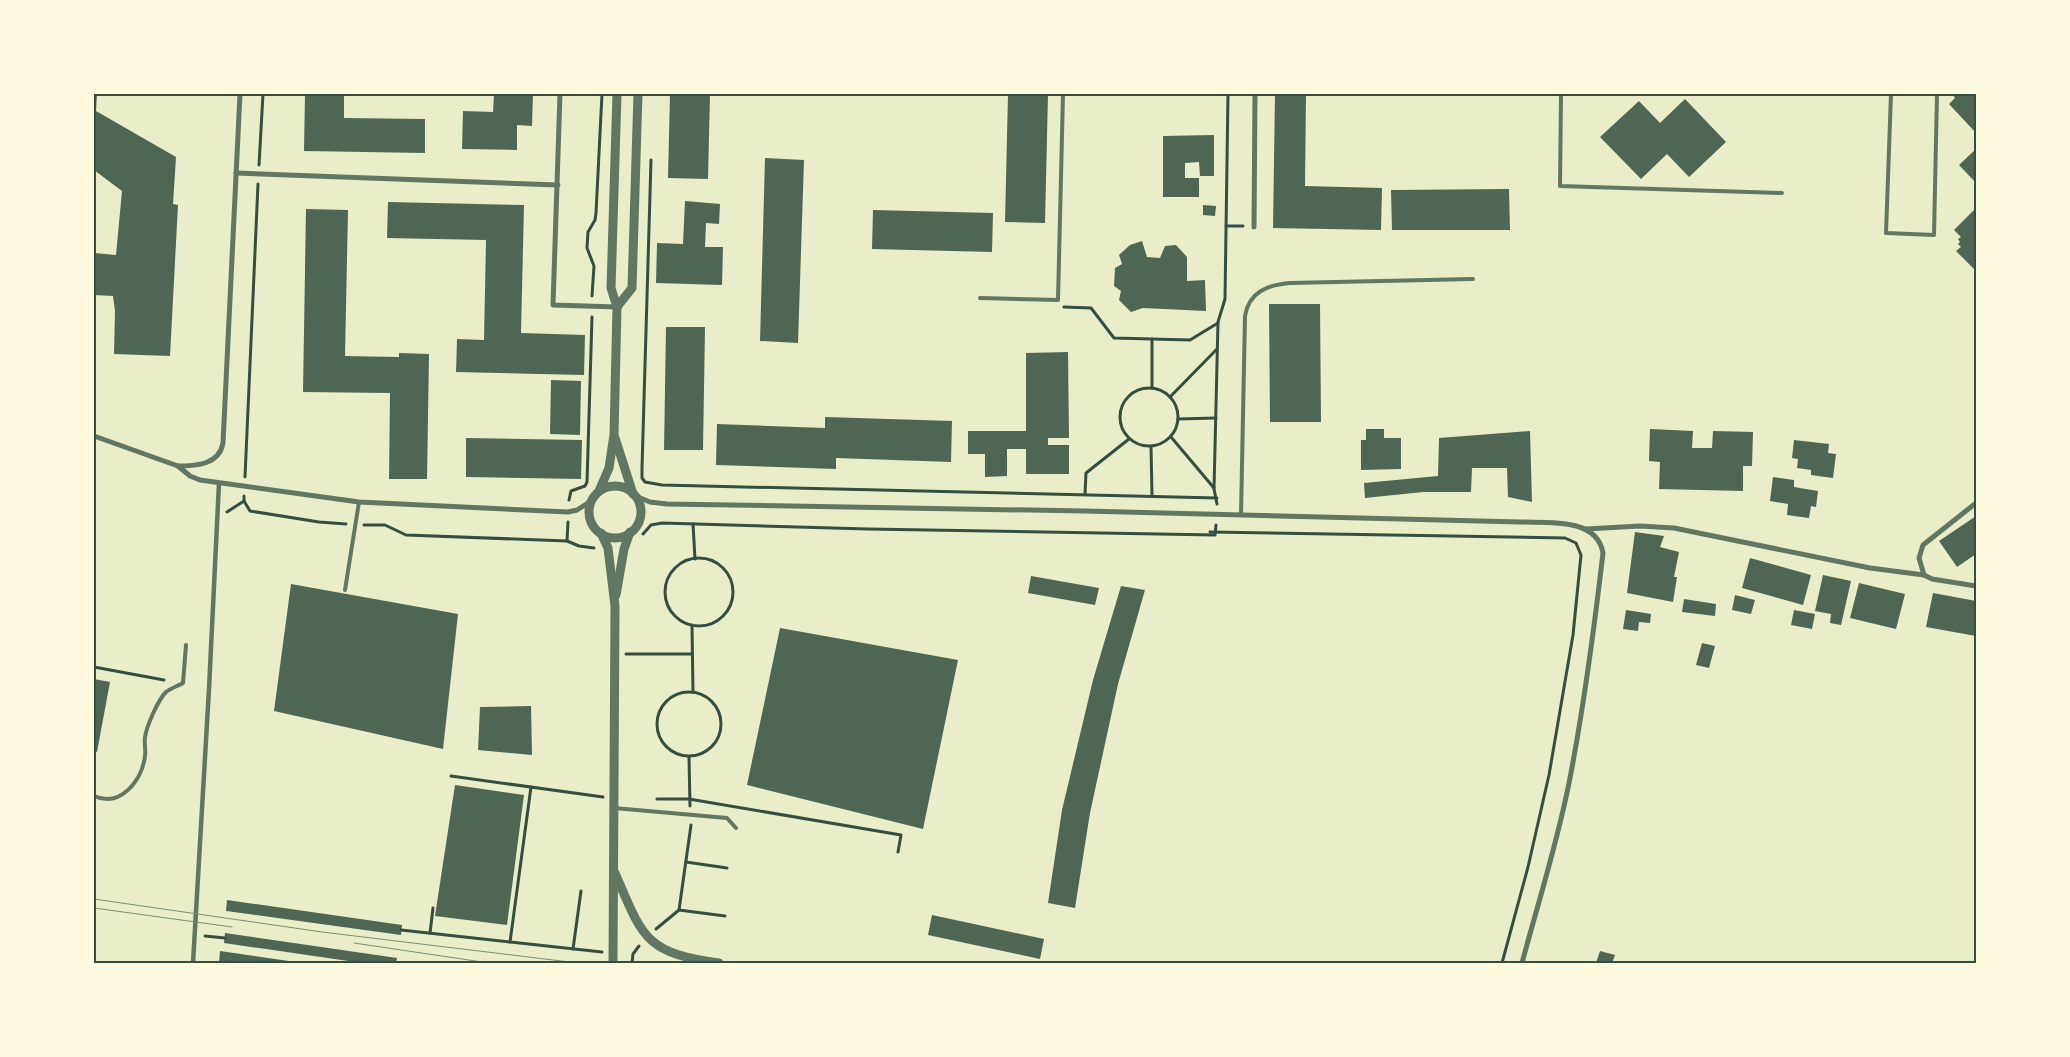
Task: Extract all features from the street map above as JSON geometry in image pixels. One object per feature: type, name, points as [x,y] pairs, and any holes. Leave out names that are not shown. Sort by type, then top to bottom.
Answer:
[{"type":"street","points":[[178,466],[203,464],[217,456],[222,448],[240,94]]},
{"type":"street","points":[[560,94],[553,305],[617,307]]},
{"type":"street","points":[[94,436],[178,466],[196,479],[359,502],[568,512],[577,510],[591,501],[599,491],[609,468],[614,435],[617,307],[612,288],[617,94]]},
{"type":"street","points":[[617,307],[632,288],[638,94]]},
{"type":"street","points":[[1254,227],[1255,94]]},
{"type":"street","points":[[236,173],[558,185]]},
{"type":"street","points":[[613,963],[615,606],[624,549],[630,532],[637,524],[640,515],[638,502],[614,435]]},
{"type":"street","points":[[193,963],[219,483]]},
{"type":"street","points":[[599,491],[617,486],[650,502],[667,504],[1216,514],[1566,524],[1585,529],[1640,526],[1674,528],[1870,568],[1924,575],[1932,579],[1976,586]]},
{"type":"street","points":[[591,501],[589,511],[591,521],[601,533],[608,548],[615,606]]},
{"type":"street","points":[[1924,575],[1918,558],[1923,545],[1976,503]]},
{"type":"street","points":[[1522,963],[1543,893],[1572,768],[1589,665],[1603,553],[1601,544],[1585,529]]},
{"type":"street","points":[[601,533],[617,537],[630,532]]},
{"type":"street","points":[[613,868],[633,914],[648,937],[655,944],[668,952],[689,959],[719,963]]},
{"type":"lane","points":[[980,298],[1058,300],[1063,94]]},
{"type":"lane","points":[[1561,94],[1560,186],[1782,193]]},
{"type":"lane","points":[[1892,94],[1886,233],[1934,234],[1937,94]]},
{"type":"lane","points":[[1241,515],[1245,316],[1246,308],[1256,293],[1272,285],[1290,283],[1473,279]]},
{"type":"lane","points":[[345,590],[359,502]]},
{"type":"lane","points":[[94,796],[111,799],[125,795],[134,784],[141,771],[145,756],[145,736],[152,716],[166,692],[183,683],[186,645]]},
{"type":"lane","points":[[614,803],[692,816],[727,818],[736,828]]},
{"type":"path","points":[[262,94],[244,502],[250,510],[318,522],[347,524]]},
{"type":"path","points":[[569,498],[571,491],[585,486],[587,482],[594,266],[587,248],[588,232],[596,213],[602,94]]},
{"type":"path","points":[[1216,532],[1217,498],[1214,489],[1218,322],[1225,299],[1228,94]]},
{"type":"path","points":[[651,160],[642,478],[648,484],[1217,498]]},
{"type":"path","points":[[1226,226],[1254,227]]},
{"type":"path","points":[[1058,300],[1062,307],[1091,308],[1114,338],[1190,340],[1218,322]]},
{"type":"path","points":[[1152,339],[1152,388]]},
{"type":"path","points":[[1170,397],[1218,349]]},
{"type":"path","points":[[1152,388],[1163,391],[1170,397],[1176,405],[1178,419],[1171,437],[1159,445],[1140,445],[1130,439],[1121,424],[1120,415],[1122,406],[1135,392],[1152,388]]},
{"type":"path","points":[[1178,419],[1216,418]]},
{"type":"path","points":[[1171,437],[1214,489]]},
{"type":"path","points":[[1085,494],[1086,473],[1130,439]]},
{"type":"path","points":[[1151,446],[1152,495]]},
{"type":"path","points":[[662,485],[662,493]]},
{"type":"path","points":[[659,523],[660,517]]},
{"type":"path","points":[[641,538],[648,528],[659,523],[1209,535],[1215,535],[1216,532]]},
{"type":"path","points":[[693,524],[695,559]]},
{"type":"path","points":[[362,525],[385,525],[406,535],[567,541],[584,547]]},
{"type":"path","points":[[567,541],[568,526]]},
{"type":"path","points":[[1210,532],[1565,538],[1572,540],[1579,547],[1582,562],[1557,737],[1528,867],[1502,963]]},
{"type":"path","points":[[703,558],[718,565],[729,577],[732,587],[732,598],[722,617],[702,626],[692,625],[680,620],[672,613],[666,603],[665,591],[667,580],[673,570],[681,563],[703,558]]},
{"type":"path","points":[[692,625],[693,692]]},
{"type":"path","points":[[614,654],[692,654]]},
{"type":"path","points":[[94,667],[183,683]]},
{"type":"path","points":[[682,692],[693,692],[703,695],[712,701],[719,710],[722,720],[721,732],[717,742],[710,750],[700,755],[689,757],[669,750],[660,737],[657,722],[662,707],[672,696],[682,692]]},
{"type":"path","points":[[632,963],[633,954],[648,937],[679,910],[692,816],[689,799],[689,757]]},
{"type":"path","points":[[451,776],[531,787],[614,803]]},
{"type":"path","points":[[510,942],[531,787]]},
{"type":"path","points":[[653,799],[689,799],[901,835],[898,852]]},
{"type":"path","points":[[686,862],[727,868]]},
{"type":"path","points":[[573,949],[581,891]]},
{"type":"path","points":[[430,933],[433,908]]},
{"type":"path","points":[[679,910],[725,916]]},
{"type":"path","points":[[401,930],[633,954]]},
{"type":"path","points":[[195,935],[225,938]]},
{"type":"building","points":[[94,94],[97,94],[96,111],[176,157],[173,204],[178,205],[170,356],[114,354],[115,311],[113,296],[94,295],[94,253],[116,255],[122,191],[94,170]]},
{"type":"building","points":[[305,94],[344,94],[344,118],[425,119],[425,153],[304,151]]},
{"type":"building","points":[[494,94],[533,94],[532,126],[517,125],[517,150],[462,149],[463,111],[493,112]]},
{"type":"building","points":[[670,94],[710,94],[708,179],[668,178]]},
{"type":"building","points":[[1008,94],[1048,94],[1045,223],[1005,222]]},
{"type":"building","points":[[1275,94],[1306,94],[1305,186],[1382,188],[1381,230],[1273,228]]},
{"type":"building","points":[[1954,94],[1976,94],[1976,133],[1949,104],[1955,98]]},
{"type":"building","points":[[1685,99],[1726,142],[1689,177],[1667,154],[1641,179],[1600,137],[1639,101],[1660,123]]},
{"type":"building","points":[[1214,135],[1214,176],[1200,176],[1199,162],[1185,163],[1185,178],[1199,178],[1199,197],[1163,197],[1163,136]]},
{"type":"building","points":[[1976,149],[1976,183],[1959,165]]},
{"type":"building","points":[[765,158],[804,160],[798,343],[760,341]]},
{"type":"building","points":[[1509,189],[1510,230],[1392,230],[1391,190]]},
{"type":"building","points":[[685,201],[720,204],[719,224],[706,223],[705,247],[723,247],[722,285],[656,283],[657,243],[683,244]]},
{"type":"building","points":[[388,202],[524,205],[521,333],[585,335],[584,375],[456,372],[457,339],[484,340],[486,240],[387,238]]},
{"type":"building","points":[[1203,205],[1216,206],[1215,216],[1203,215]]},
{"type":"building","points":[[1976,208],[1976,271],[1956,251],[1961,247],[1958,244],[1960,242],[1958,239],[1961,237],[1954,230]]},
{"type":"building","points":[[306,209],[348,210],[345,356],[399,357],[399,353],[429,354],[427,479],[389,479],[390,393],[303,392]]},
{"type":"building","points":[[873,210],[993,213],[992,252],[872,249]]},
{"type":"building","points":[[1142,241],[1147,257],[1160,258],[1165,246],[1176,245],[1187,257],[1187,281],[1205,280],[1206,311],[1143,308],[1131,312],[1119,300],[1121,291],[1114,286],[1115,268],[1122,264],[1119,255],[1130,245]]},
{"type":"building","points":[[1269,304],[1320,304],[1321,422],[1270,422]]},
{"type":"building","points":[[666,327],[705,327],[703,450],[664,450]]},
{"type":"building","points":[[1068,352],[1069,438],[1048,438],[1048,445],[1069,445],[1069,474],[1026,474],[1026,449],[1007,449],[1007,476],[985,477],[985,454],[968,454],[968,431],[1026,431],[1026,353]]},
{"type":"building","points":[[551,380],[581,381],[580,435],[550,434]]},
{"type":"building","points":[[825,417],[952,421],[951,462],[836,458],[836,469],[716,465],[717,424],[825,428]]},
{"type":"building","points":[[1366,429],[1384,429],[1384,438],[1401,438],[1401,469],[1361,470],[1361,440],[1366,440]]},
{"type":"building","points":[[1650,429],[1693,431],[1692,448],[1712,448],[1713,431],[1753,432],[1752,466],[1743,466],[1743,491],[1659,489],[1660,462],[1649,461]]},
{"type":"building","points":[[1530,431],[1532,502],[1508,497],[1507,468],[1472,468],[1471,492],[1423,492],[1365,498],[1364,483],[1438,476],[1439,438]]},
{"type":"building","points":[[466,438],[582,440],[581,479],[466,477]]},
{"type":"building","points":[[1794,440],[1829,444],[1828,453],[1836,454],[1833,478],[1811,475],[1811,470],[1797,468],[1798,459],[1792,458]]},
{"type":"building","points":[[1773,477],[1794,480],[1794,487],[1818,491],[1816,507],[1811,506],[1809,518],[1787,515],[1788,504],[1770,501]]},
{"type":"building","points":[[1976,516],[1976,554],[1957,567],[1939,541]]},
{"type":"building","points":[[1635,532],[1664,536],[1660,547],[1679,552],[1674,577],[1677,577],[1673,602],[1627,593]]},
{"type":"building","points":[[1750,558],[1811,575],[1803,605],[1742,588]]},
{"type":"building","points":[[1823,575],[1851,581],[1841,625],[1830,623],[1831,614],[1815,611]]},
{"type":"building","points":[[1031,576],[1099,588],[1095,605],[1028,593]]},
{"type":"building","points":[[1859,583],[1905,594],[1896,629],[1850,618]]},
{"type":"building","points":[[291,584],[458,614],[443,749],[274,711]]},
{"type":"building","points":[[1121,586],[1145,590],[1118,684],[1090,813],[1075,908],[1048,903],[1062,810],[1093,680]]},
{"type":"building","points":[[1933,593],[1976,601],[1976,636],[1926,627]]},
{"type":"building","points":[[1735,595],[1755,600],[1751,614],[1732,610]]},
{"type":"building","points":[[1684,599],[1716,604],[1715,616],[1682,612]]},
{"type":"building","points":[[1626,610],[1651,614],[1650,623],[1639,622],[1638,631],[1623,629]]},
{"type":"building","points":[[1794,610],[1815,614],[1812,629],[1791,625]]},
{"type":"building","points":[[780,628],[958,660],[923,829],[747,785]]},
{"type":"building","points":[[1702,643],[1715,646],[1709,668],[1696,665]]},
{"type":"building","points":[[94,679],[110,682],[97,752],[94,751]]},
{"type":"building","points":[[531,706],[532,755],[478,750],[480,707]]},
{"type":"building","points":[[455,785],[524,795],[507,925],[435,916]]},
{"type":"building","points":[[227,900],[402,925],[401,935],[226,911]]},
{"type":"building","points":[[932,915],[1044,939],[1040,959],[928,935]]},
{"type":"building","points":[[225,933],[397,958],[396,963],[362,963],[224,943]]},
{"type":"building","points":[[220,951],[296,962],[296,963],[219,963]]},
{"type":"building","points":[[1600,951],[1615,955],[1612,963],[1596,963]]},
{"type":"tram line","points":[[94,899],[322,932],[578,963]]},
{"type":"tram line","points":[[94,908],[232,927]]},
{"type":"tram line","points":[[354,943],[489,963]]}]
